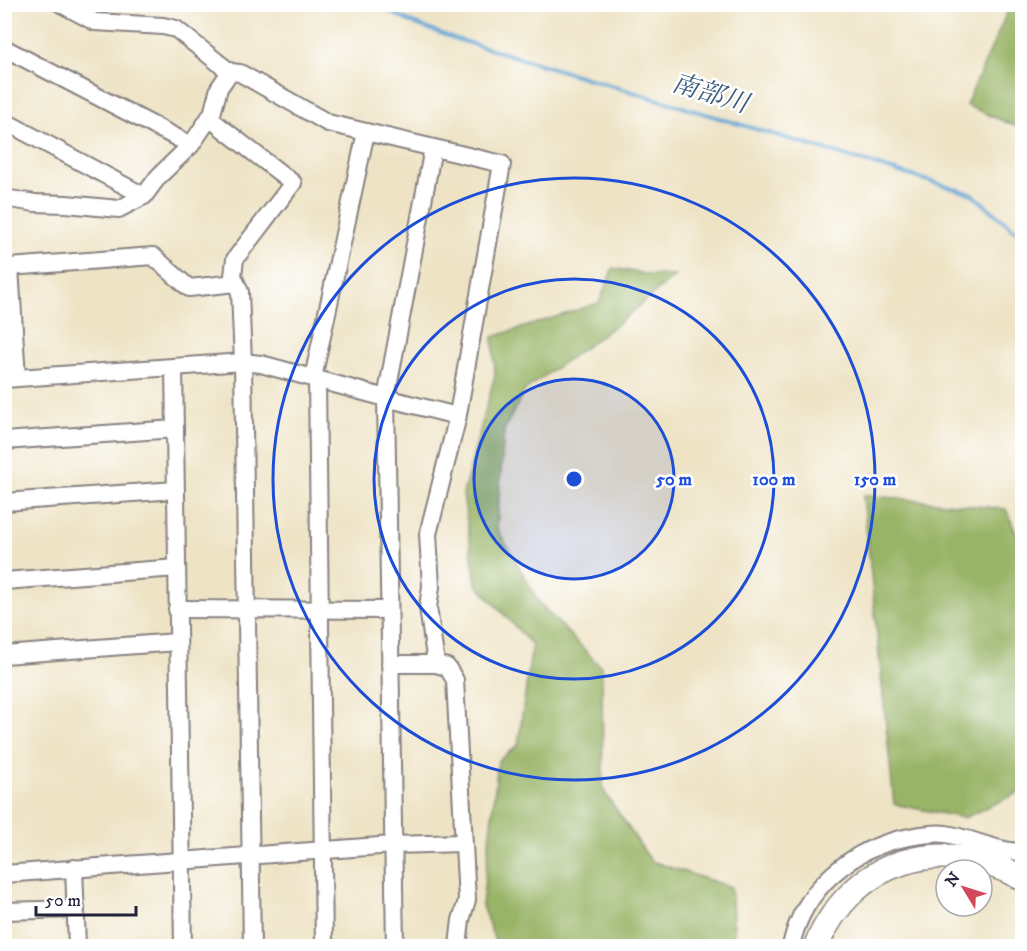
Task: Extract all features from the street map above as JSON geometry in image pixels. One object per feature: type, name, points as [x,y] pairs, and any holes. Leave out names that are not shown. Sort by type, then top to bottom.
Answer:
[{"type":"highway","points":[[816,946],[831,916],[849,895],[861,883],[897,865],[942,856],[965,857],[982,861],[1023,878]]},
{"type":"highway","points":[[831,946],[847,918],[867,896],[908,876],[934,872]]},
{"type":"highway","points":[[994,880],[1022,892]]},
{"type":"street","points":[[61,4],[95,22],[163,26],[176,29],[230,72],[240,73],[328,123],[502,164],[458,416],[428,534],[432,587],[428,607],[436,664]]},
{"type":"street","points":[[4,48],[191,145]]},
{"type":"street","points":[[4,198],[35,204],[66,204],[119,209],[144,196],[158,177],[191,145],[209,118],[219,88],[230,72]]},
{"type":"street","points":[[209,118],[293,183],[235,259],[233,276],[240,292],[243,362],[252,946]]},
{"type":"street","points":[[4,121],[144,196]]},
{"type":"street","points":[[324,946],[315,379],[366,132]]},
{"type":"street","points":[[395,946],[386,398],[433,148]]},
{"type":"street","points":[[236,283],[189,288],[153,256],[10,267],[11,379],[243,362],[261,364],[458,416]]},
{"type":"street","points":[[174,367],[183,946]]},
{"type":"street","points":[[4,441],[175,429]]},
{"type":"street","points":[[4,502],[176,490]]},
{"type":"street","points":[[4,581],[177,568]]},
{"type":"street","points":[[177,609],[389,610]]},
{"type":"street","points":[[4,655],[177,642]]},
{"type":"street","points":[[390,664],[436,664],[447,667],[455,680],[467,900],[461,920],[458,946]]},
{"type":"street","points":[[791,946],[800,919],[815,892],[834,871],[859,854],[888,841],[919,835],[944,834],[982,842],[1011,852],[1023,852]]},
{"type":"street","points":[[4,874],[393,845],[463,843]]},
{"type":"street","points":[[74,868],[77,946]]},
{"type":"street","points":[[4,911],[76,909]]},
{"type":"green space","points":[[1009,5],[1022,5],[1022,129],[966,105]]},
{"type":"green space","points":[[613,268],[651,275],[675,276],[620,322],[525,390],[504,430],[497,528],[540,604],[602,668],[603,790],[651,861],[731,887],[735,946],[497,946],[482,906],[498,761],[518,745],[532,645],[476,584],[463,494],[495,375],[493,337],[599,303]]},
{"type":"green space","points":[[863,495],[1006,509],[1022,548],[1022,791],[964,818],[894,804]]},
{"type":"waterway","name":"南部川","points":[[376,4],[410,22],[453,38],[972,194],[1022,236]]}]
